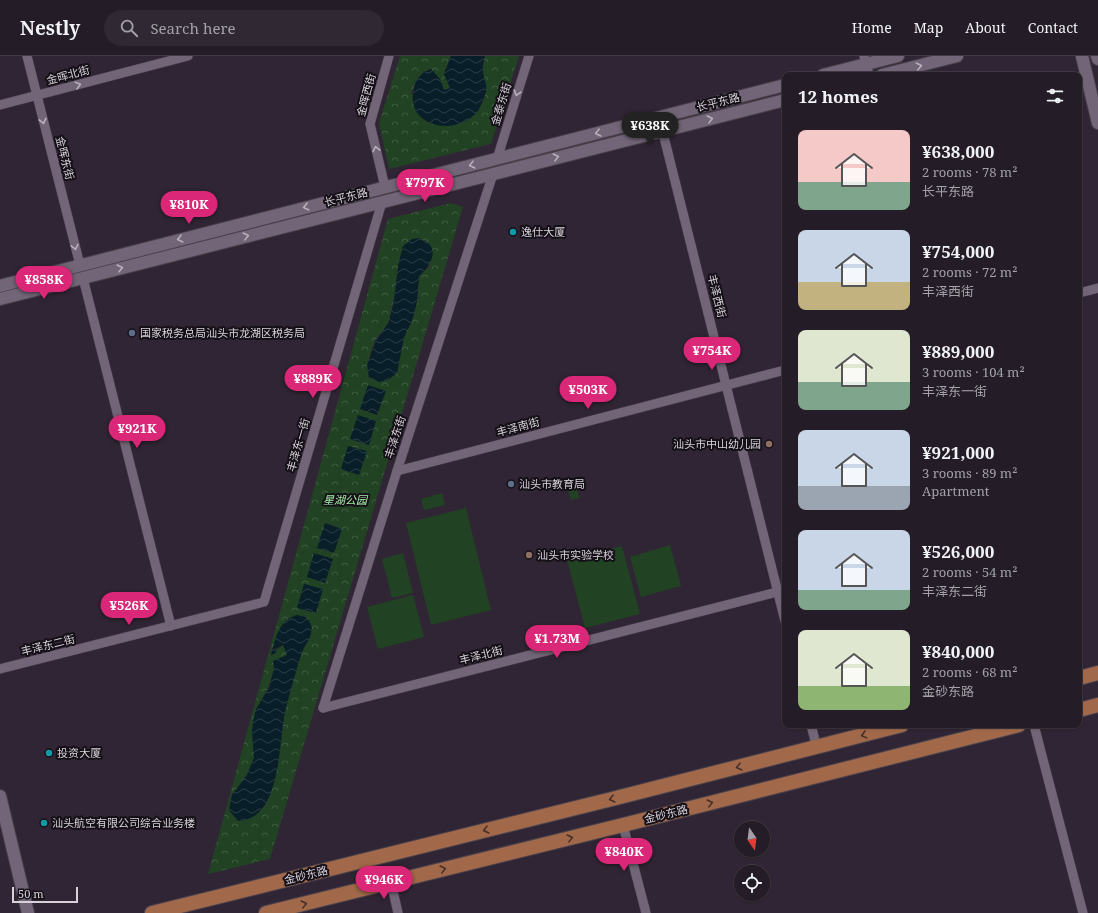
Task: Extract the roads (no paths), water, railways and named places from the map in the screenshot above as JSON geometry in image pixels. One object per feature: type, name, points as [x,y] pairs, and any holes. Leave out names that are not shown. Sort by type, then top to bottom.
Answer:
[{"type":"main road","points":[[1082,677],[1098,673]]},
{"type":"main road","points":[[1082,709],[1098,705]]},
{"type":"main road","name":"金砂东路","points":[[152,913],[817,748],[891,728]]},
{"type":"main road","name":"金砂东路","points":[[266,913],[1007,728]]},
{"type":"street","name":"金晖东街","points":[[27,56],[80,265]]},
{"type":"street","name":"金晖北街","points":[[0,105],[188,56]]},
{"type":"street","name":"金晖西街","points":[[385,187],[370,124],[389,56]]},
{"type":"street","name":"金泰东街","points":[[497,159],[529,56]]},
{"type":"street","points":[[836,72],[898,56]]},
{"type":"street","points":[[894,72],[957,56]]},
{"type":"street","points":[[1082,56],[1098,123]]},
{"type":"street","name":"长平东路","points":[[0,286],[782,86]]},
{"type":"street","name":"长平东路","points":[[0,299],[782,101]]},
{"type":"street","name":"丰泽西街","points":[[660,117],[726,385],[781,591]]},
{"type":"street","name":"丰泽东街","points":[[323,708],[397,471],[493,174]]},
{"type":"street","name":"丰泽东一街","points":[[264,602],[382,202]]},
{"type":"street","points":[[83,278],[171,626]]},
{"type":"street","points":[[1082,292],[1098,288]]},
{"type":"street","name":"丰泽南街","points":[[397,471],[782,371]]},
{"type":"street","name":"丰泽北街","points":[[323,708],[781,591]]},
{"type":"street","name":"丰泽东二街","points":[[0,669],[264,602]]},
{"type":"street","points":[[812,728],[817,748]]},
{"type":"street","points":[[1035,728],[1083,913]]},
{"type":"street","points":[[0,796],[28,913]]},
{"type":"street","points":[[0,819],[22,913]]},
{"type":"street","points":[[623,825],[646,913]]},
{"type":"street","points":[[391,882],[398,913]]},
{"type":"water","points":[[451,56],[485,56],[483,69],[486,92],[480,108],[467,120],[456,125],[444,126],[432,124],[422,118],[416,110],[413,99],[415,85],[423,73],[431,69],[440,79],[444,90],[450,88],[444,74]]},
{"type":"water","points":[[419,238],[426,241],[431,246],[433,250],[431,261],[419,276],[417,302],[412,321],[404,337],[397,373],[388,380],[379,382],[369,377],[367,365],[376,341],[389,322],[394,301],[398,266],[403,246],[412,239]]},
{"type":"water","points":[[368,385],[386,391],[377,415],[360,409]]},
{"type":"water","points":[[358,415],[376,421],[369,445],[350,439]]},
{"type":"water","points":[[348,446],[367,451],[359,475],[341,469]]},
{"type":"water","points":[[325,523],[342,529],[334,553],[317,548]]},
{"type":"water","points":[[314,553],[333,559],[325,583],[307,577]]},
{"type":"water","points":[[304,584],[323,589],[316,613],[297,608]]},
{"type":"water","points":[[297,615],[306,617],[311,624],[312,631],[310,638],[302,652],[286,708],[276,775],[271,793],[263,807],[253,817],[238,821],[229,810],[232,795],[247,775],[254,758],[252,732],[256,709],[269,688],[274,669],[273,661],[287,655],[283,645],[275,649],[276,653],[271,655],[274,642],[279,630],[286,621]]},
{"type":"place","name":"逸仕大厦","points":[[513,232]]},
{"type":"place","name":"国家税务总局汕头市龙湖区税务局","points":[[132,333]]},
{"type":"place","name":"汕头市中山幼儿园","points":[[769,444]]},
{"type":"place","name":"汕头市教育局","points":[[511,484]]},
{"type":"place","name":"汕头市实验学校","points":[[529,555]]},
{"type":"place","name":"投资大厦","points":[[49,753]]},
{"type":"place","name":"汕头航空有限公司综合业务楼","points":[[44,823]]},
{"type":"park label","name":"星湖公园","points":[[345,500]]}]
